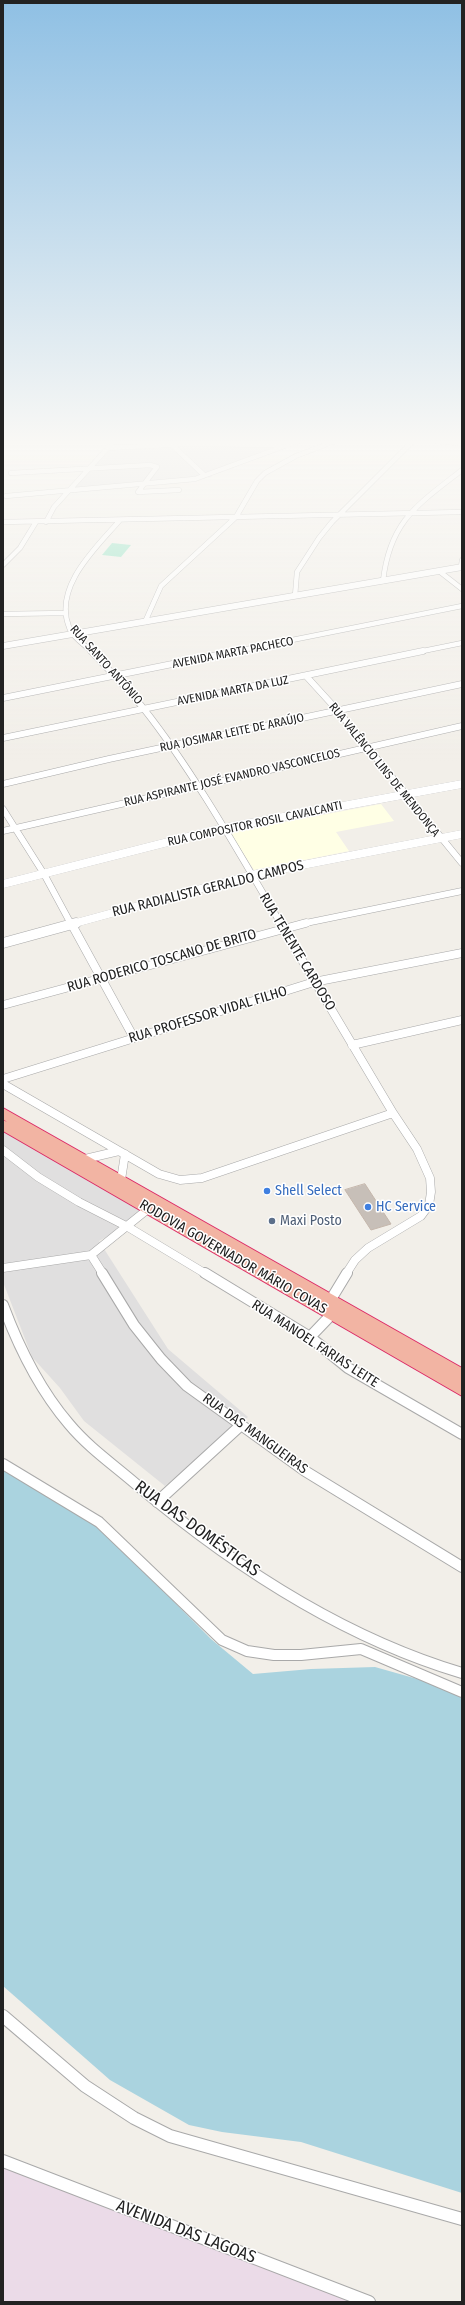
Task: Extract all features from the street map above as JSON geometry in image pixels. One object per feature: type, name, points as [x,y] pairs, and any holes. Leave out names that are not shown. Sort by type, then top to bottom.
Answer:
[{"type":"highway","name":"RODOVIA GOVERNADOR MÁRIO COVAS","points":[[3,1113],[121,1180],[462,1389]]},
{"type":"highway","name":"RODOVIA GOVERNADOR MÁRIO COVAS","points":[[3,1125],[148,1209],[331,1308],[462,1376]]},
{"type":"street","points":[[3,565],[20,548]]},
{"type":"street","name":"RUA SANTO ANTÔNIO","points":[[98,548],[71,581],[66,613],[68,626],[116,675],[144,708]]},
{"type":"street","points":[[145,622],[161,586],[206,548]]},
{"type":"street","points":[[295,596],[295,579],[301,565],[313,548]]},
{"type":"street","points":[[383,581],[384,563],[388,548]]},
{"type":"street","points":[[3,646],[439,571],[462,564]]},
{"type":"street","points":[[439,571],[462,589]]},
{"type":"street","name":"AVENIDA MARTA PACHECO","points":[[3,698],[462,606]]},
{"type":"street","points":[[3,614],[66,613]]},
{"type":"street","name":"AVENIDA MARTA DA LUZ","points":[[3,738],[144,708],[307,677],[462,643]]},
{"type":"street","name":"RUA VALÊNCIO LINS DE MENDONÇA","points":[[307,677],[338,711],[404,794],[462,863]]},
{"type":"street","name":"RUA JOSIMAR LEITE DE ARAÚJO","points":[[3,784],[171,746],[461,684]]},
{"type":"street","name":"RUA TENENTE CARDOSO","points":[[144,708],[171,746],[223,828],[352,1045],[394,1113],[416,1144],[424,1159],[429,1177],[431,1203],[421,1216],[368,1248],[355,1260],[331,1308]]},
{"type":"street","name":"RUA ASPIRANTE JOSÉ EVANDRO VASCONCELOS","points":[[3,830],[462,726]]},
{"type":"street","name":"RUA COMPOSITOR ROSIL CAVALCANTI","points":[[3,884],[223,828],[462,784]]},
{"type":"street","points":[[3,809],[44,874],[70,924],[134,1038]]},
{"type":"street","name":"RUA RADIALISTA GERALDO CAMPOS","points":[[3,943],[251,875],[462,834]]},
{"type":"street","name":"RUA RODERICO TOSCANO DE BRITO","points":[[3,1005],[102,979],[282,928],[462,891]]},
{"type":"street","name":"RUA PROFESSOR VIDAL FILHO","points":[[3,1079],[314,982],[462,953]]},
{"type":"street","points":[[352,1045],[462,1020]]},
{"type":"street","points":[[3,1084],[173,1180],[193,1180],[394,1113]]},
{"type":"street","name":"RUA MANOEL FARIAS LEITE","points":[[3,1150],[38,1177],[79,1202],[128,1227],[310,1337],[348,1368],[462,1434]]},
{"type":"street","points":[[84,1159],[122,1152]]},
{"type":"street","points":[[121,1180],[122,1152]]},
{"type":"street","points":[[3,1268],[91,1255],[128,1227],[148,1209]]},
{"type":"street","name":"RUA DAS MANGUEIRAS","points":[[91,1255],[130,1319],[161,1359],[187,1386],[240,1426],[305,1471],[462,1567]]},
{"type":"street","name":"RUA DAS DOMÉSTICAS","points":[[3,1305],[24,1357],[47,1395],[82,1438],[157,1502],[240,1563],[307,1605],[366,1638],[431,1665],[462,1673]]},
{"type":"street","points":[[310,1337],[331,1308]]},
{"type":"street","points":[[157,1502],[240,1426]]},
{"type":"street","points":[[3,1464],[80,1509],[99,1522],[222,1640],[236,1649],[276,1655],[313,1654],[344,1648],[361,1649],[462,1692]]},
{"type":"street","points":[[3,2016],[85,2086],[134,2118],[170,2136],[462,2219]]},
{"type":"street","name":"AVENIDA DAS LAGOAS","points":[[3,2161],[368,2302]]},
{"type":"shaded area","points":[[381,804],[394,821],[336,832],[349,851],[254,870],[230,832]]},
{"type":"shaded area","points":[[3,1108],[170,1202],[99,1241],[168,1349],[248,1417],[165,1486],[84,1421],[60,1388],[32,1357],[3,1282]]},
{"type":"shaded area","points":[[3,2155],[374,2302],[3,2302]]},
{"type":"green space","points":[[108,548],[129,548],[121,557],[102,555]]},
{"type":"water","points":[[3,1469],[88,1515],[211,1639],[253,1674],[311,1669],[375,1667],[435,1684],[462,1697],[462,2193],[301,2142],[222,2132],[189,2125],[110,2080],[3,1986]]},
{"type":"building","name":"HC Service","points":[[365,1184],[391,1224],[371,1230],[345,1190]]},
{"type":"place","name":"Shell Select","points":[[267,1191]]},
{"type":"place","name":"HC Service","points":[[368,1207]]},
{"type":"place","name":"Maxi Posto","points":[[272,1221]]}]
